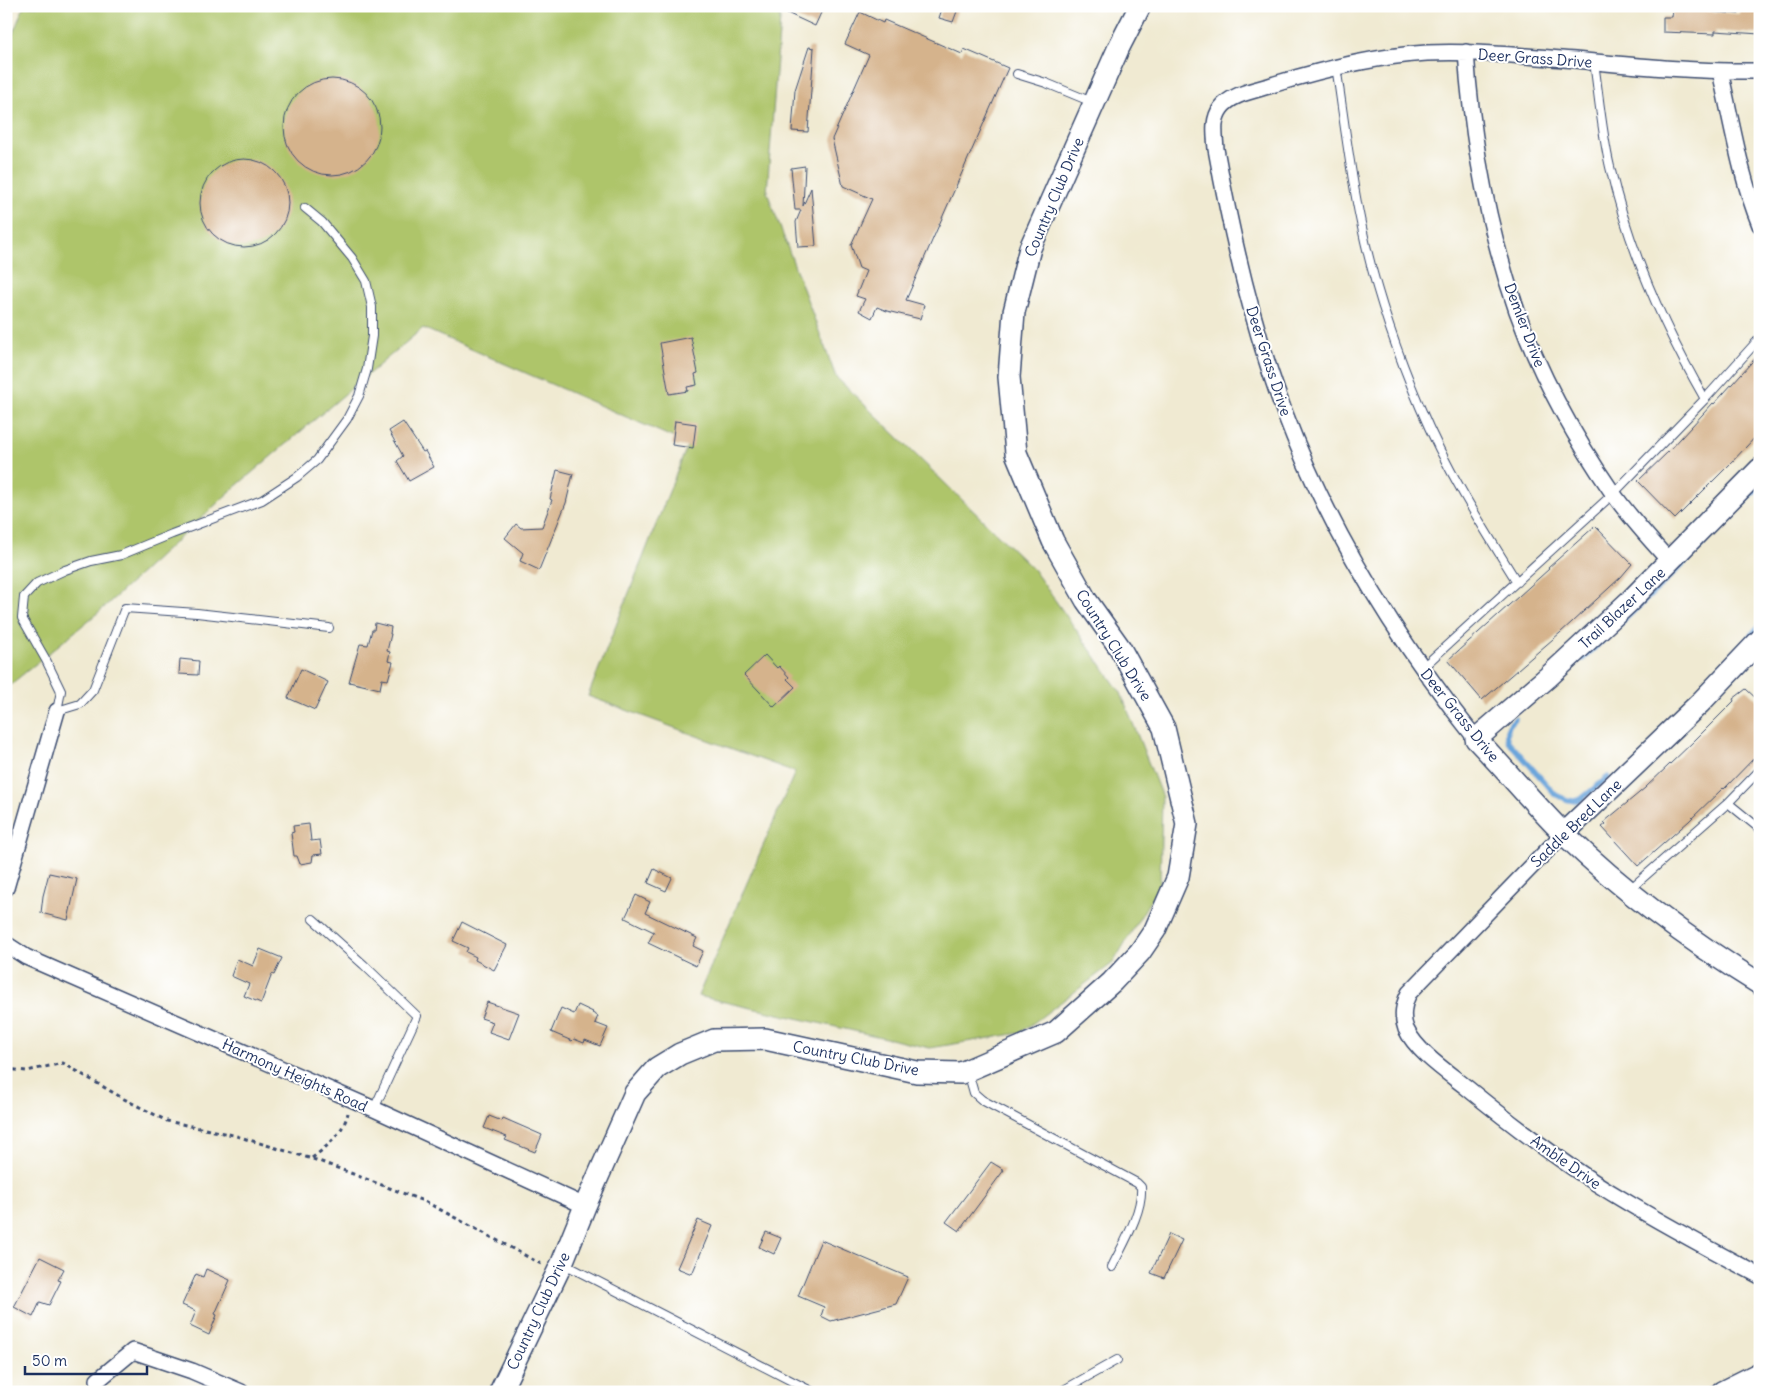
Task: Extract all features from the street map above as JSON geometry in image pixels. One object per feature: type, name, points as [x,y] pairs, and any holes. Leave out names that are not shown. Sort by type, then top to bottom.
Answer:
[{"type":"street","name":"Country Club Drive","points":[[500,1392],[560,1268],[635,1093],[656,1068],[680,1054],[714,1040],[766,1039],[917,1072],[961,1073],[1056,1032],[1112,982],[1140,952],[1155,930],[1178,877],[1187,824],[1164,728],[1120,648],[1086,600],[1052,542],[1016,453],[1009,377],[1014,312],[1030,248],[1119,47],[1140,6]]},
{"type":"street","name":"Deer Grass Drive","points":[[1760,71],[1720,71],[1466,52],[1401,56],[1336,66],[1294,78],[1228,101],[1219,110],[1215,120],[1216,149],[1244,284],[1284,411],[1310,473],[1349,550],[1394,626],[1422,669],[1476,739],[1564,833],[1628,891],[1727,964],[1760,984]]},
{"type":"street","name":"Demler Drive","points":[[1466,52],[1471,109],[1481,170],[1503,264],[1518,312],[1551,389],[1586,452],[1613,494],[1670,562]]},
{"type":"street","points":[[1720,71],[1747,189],[1760,225]]},
{"type":"street","name":"Trail Blazer Lane","points":[[1476,739],[1632,599],[1760,469]]},
{"type":"street","name":"Saddle Bred Lane","points":[[1403,1013],[1406,999],[1414,987],[1585,811],[1756,651]]},
{"type":"street","points":[[6,888],[57,710]]},
{"type":"street","name":"Harmony Heights Road","points":[[6,944],[26,957],[374,1109],[585,1206]]},
{"type":"street","name":"Amble Drive","points":[[1403,1013],[1406,1028],[1422,1050],[1483,1101],[1536,1141],[1618,1197],[1760,1276]]},
{"type":"street","points":[[98,1380],[133,1351],[241,1392]]},
{"type":"street","points":[[1722,1392],[1760,1373]]},
{"type":"lane","points":[[1594,62],[1603,133],[1610,167],[1631,241],[1640,267],[1680,357],[1705,399]]},
{"type":"lane","points":[[1336,66],[1359,216],[1391,329],[1420,408],[1437,443],[1479,521],[1517,582]]},
{"type":"lane","points":[[1017,74],[1046,83],[1094,103]]},
{"type":"lane","points":[[305,208],[322,222],[352,258],[366,281],[372,307],[372,336],[367,369],[359,396],[347,419],[317,460],[297,477],[262,500],[121,555],[91,561],[37,583],[24,596],[22,618],[61,691],[57,710],[80,704],[93,690],[125,608],[197,613],[329,628]]},
{"type":"lane","points":[[1422,669],[1613,494],[1705,399],[1760,338]]},
{"type":"lane","points":[[1628,891],[1728,803],[1760,770]]},
{"type":"lane","points":[[1728,803],[1760,830]]},
{"type":"lane","points":[[312,919],[417,1016],[374,1109]]},
{"type":"lane","points":[[968,1070],[974,1093],[982,1100],[1141,1186],[1140,1198],[1132,1223],[1112,1267]]},
{"type":"lane","points":[[560,1268],[813,1392]]},
{"type":"lane","points":[[1060,1392],[1117,1360]]},
{"type":"path","points":[[6,1069],[28,1071],[63,1063],[124,1099],[167,1121],[233,1135],[312,1158],[426,1202],[525,1256],[560,1268]]},
{"type":"path","points":[[312,1158],[330,1144],[346,1123],[352,1100]]},
{"type":"green space","points":[[24,6],[781,6],[767,192],[836,377],[1033,569],[1121,693],[1162,797],[1160,884],[1113,963],[1020,1033],[930,1048],[698,996],[795,772],[588,696],[688,444],[423,328],[235,487],[100,611],[10,685],[6,681],[6,51]]},
{"type":"building","points":[[772,6],[824,6],[815,26]]},
{"type":"building","points":[[943,6],[959,6],[953,22],[939,18]]},
{"type":"building","points":[[1739,6],[1760,6],[1760,34],[1715,31],[1715,34],[1663,32],[1663,17],[1672,17],[1673,8],[1739,14]]},
{"type":"building","points":[[860,12],[883,23],[884,20],[962,54],[964,49],[1008,68],[906,300],[924,305],[920,319],[877,307],[872,318],[859,311],[865,299],[856,296],[866,271],[859,268],[851,245],[872,199],[843,186],[832,139],[869,55],[845,44]]},
{"type":"building","points":[[809,47],[814,48],[808,132],[792,131],[795,90]]},
{"type":"building","points":[[332,79],[350,83],[366,93],[376,109],[380,127],[376,145],[366,161],[350,171],[332,175],[314,171],[298,161],[288,145],[284,127],[288,109],[298,93],[314,83]]},
{"type":"building","points":[[244,159],[261,162],[269,166],[281,178],[285,186],[288,203],[285,220],[281,228],[269,240],[261,244],[244,247],[227,244],[219,240],[207,228],[203,220],[200,203],[203,186],[207,178],[219,166],[227,162]]},
{"type":"building","points":[[805,166],[803,206],[811,188],[816,246],[798,247],[796,222],[801,210],[795,210],[791,168]]},
{"type":"building","points":[[691,337],[698,373],[695,374],[697,385],[687,387],[688,391],[669,394],[660,343]]},
{"type":"building","points":[[1760,353],[1760,432],[1675,519],[1638,481],[1714,404]]},
{"type":"building","points":[[675,421],[696,424],[693,448],[672,445]]},
{"type":"building","points":[[403,422],[423,452],[425,451],[434,467],[409,481],[397,461],[403,456],[389,431]]},
{"type":"building","points":[[557,470],[573,474],[566,503],[539,570],[520,561],[523,553],[505,538],[516,524],[521,528],[542,527],[552,500],[550,499]]},
{"type":"building","points":[[1595,526],[1632,564],[1621,577],[1560,633],[1482,700],[1448,660]]},
{"type":"building","points":[[375,623],[391,627],[387,651],[390,652],[388,661],[393,662],[388,680],[382,679],[380,689],[349,682],[360,644],[368,645]]},
{"type":"building","points":[[765,655],[777,668],[779,666],[789,677],[787,679],[795,687],[774,707],[744,675]]},
{"type":"building","points":[[180,659],[199,661],[198,675],[179,674]]},
{"type":"building","points":[[301,669],[328,682],[315,710],[288,698]]},
{"type":"building","points":[[1746,689],[1760,702],[1760,752],[1724,789],[1638,866],[1602,827],[1606,824],[1604,822],[1645,788],[1734,701],[1733,699]]},
{"type":"building","points":[[309,824],[311,841],[320,840],[322,854],[313,855],[312,862],[300,864],[297,856],[294,856],[291,833],[294,832],[293,826]]},
{"type":"building","points":[[654,869],[672,878],[666,891],[648,883]]},
{"type":"building","points":[[49,873],[77,879],[68,920],[41,913]]},
{"type":"building","points":[[636,895],[650,902],[645,913],[697,938],[693,946],[703,951],[696,966],[648,943],[654,932],[625,918]]},
{"type":"building","points":[[462,922],[507,945],[494,970],[475,960],[476,957],[466,952],[468,948],[453,941]]},
{"type":"building","points":[[260,949],[282,958],[274,975],[272,974],[261,1003],[244,996],[249,984],[231,976],[237,959],[253,966]]},
{"type":"building","points":[[487,1002],[519,1013],[509,1039],[489,1032],[493,1022],[481,1018]]},
{"type":"building","points":[[578,1005],[598,1016],[595,1023],[608,1028],[600,1046],[585,1040],[584,1043],[574,1039],[572,1041],[551,1032],[561,1008],[574,1014]]},
{"type":"building","points":[[489,1116],[502,1121],[503,1118],[542,1135],[535,1152],[505,1140],[507,1137],[484,1128]]},
{"type":"building","points":[[991,1162],[1004,1170],[959,1231],[946,1222]]},
{"type":"building","points":[[698,1220],[712,1226],[692,1274],[677,1268]]},
{"type":"building","points":[[766,1232],[781,1238],[774,1254],[759,1247]]},
{"type":"building","points":[[1169,1234],[1182,1240],[1164,1278],[1151,1273]]},
{"type":"building","points":[[821,1240],[908,1277],[896,1304],[831,1321],[821,1316],[824,1307],[798,1296]]},
{"type":"building","points":[[40,1257],[64,1269],[58,1280],[61,1281],[49,1305],[40,1302],[33,1317],[14,1307]]},
{"type":"building","points":[[206,1269],[230,1280],[215,1314],[217,1315],[209,1335],[190,1326],[196,1311],[182,1305],[196,1274],[203,1277]]},
{"type":"waterway","points":[[1583,659],[1666,581],[1760,486]]},
{"type":"waterway","points":[[1750,636],[1760,625]]},
{"type":"waterway","points":[[1515,719],[1507,729],[1508,741],[1556,795],[1574,801],[1581,799],[1608,777]]}]
